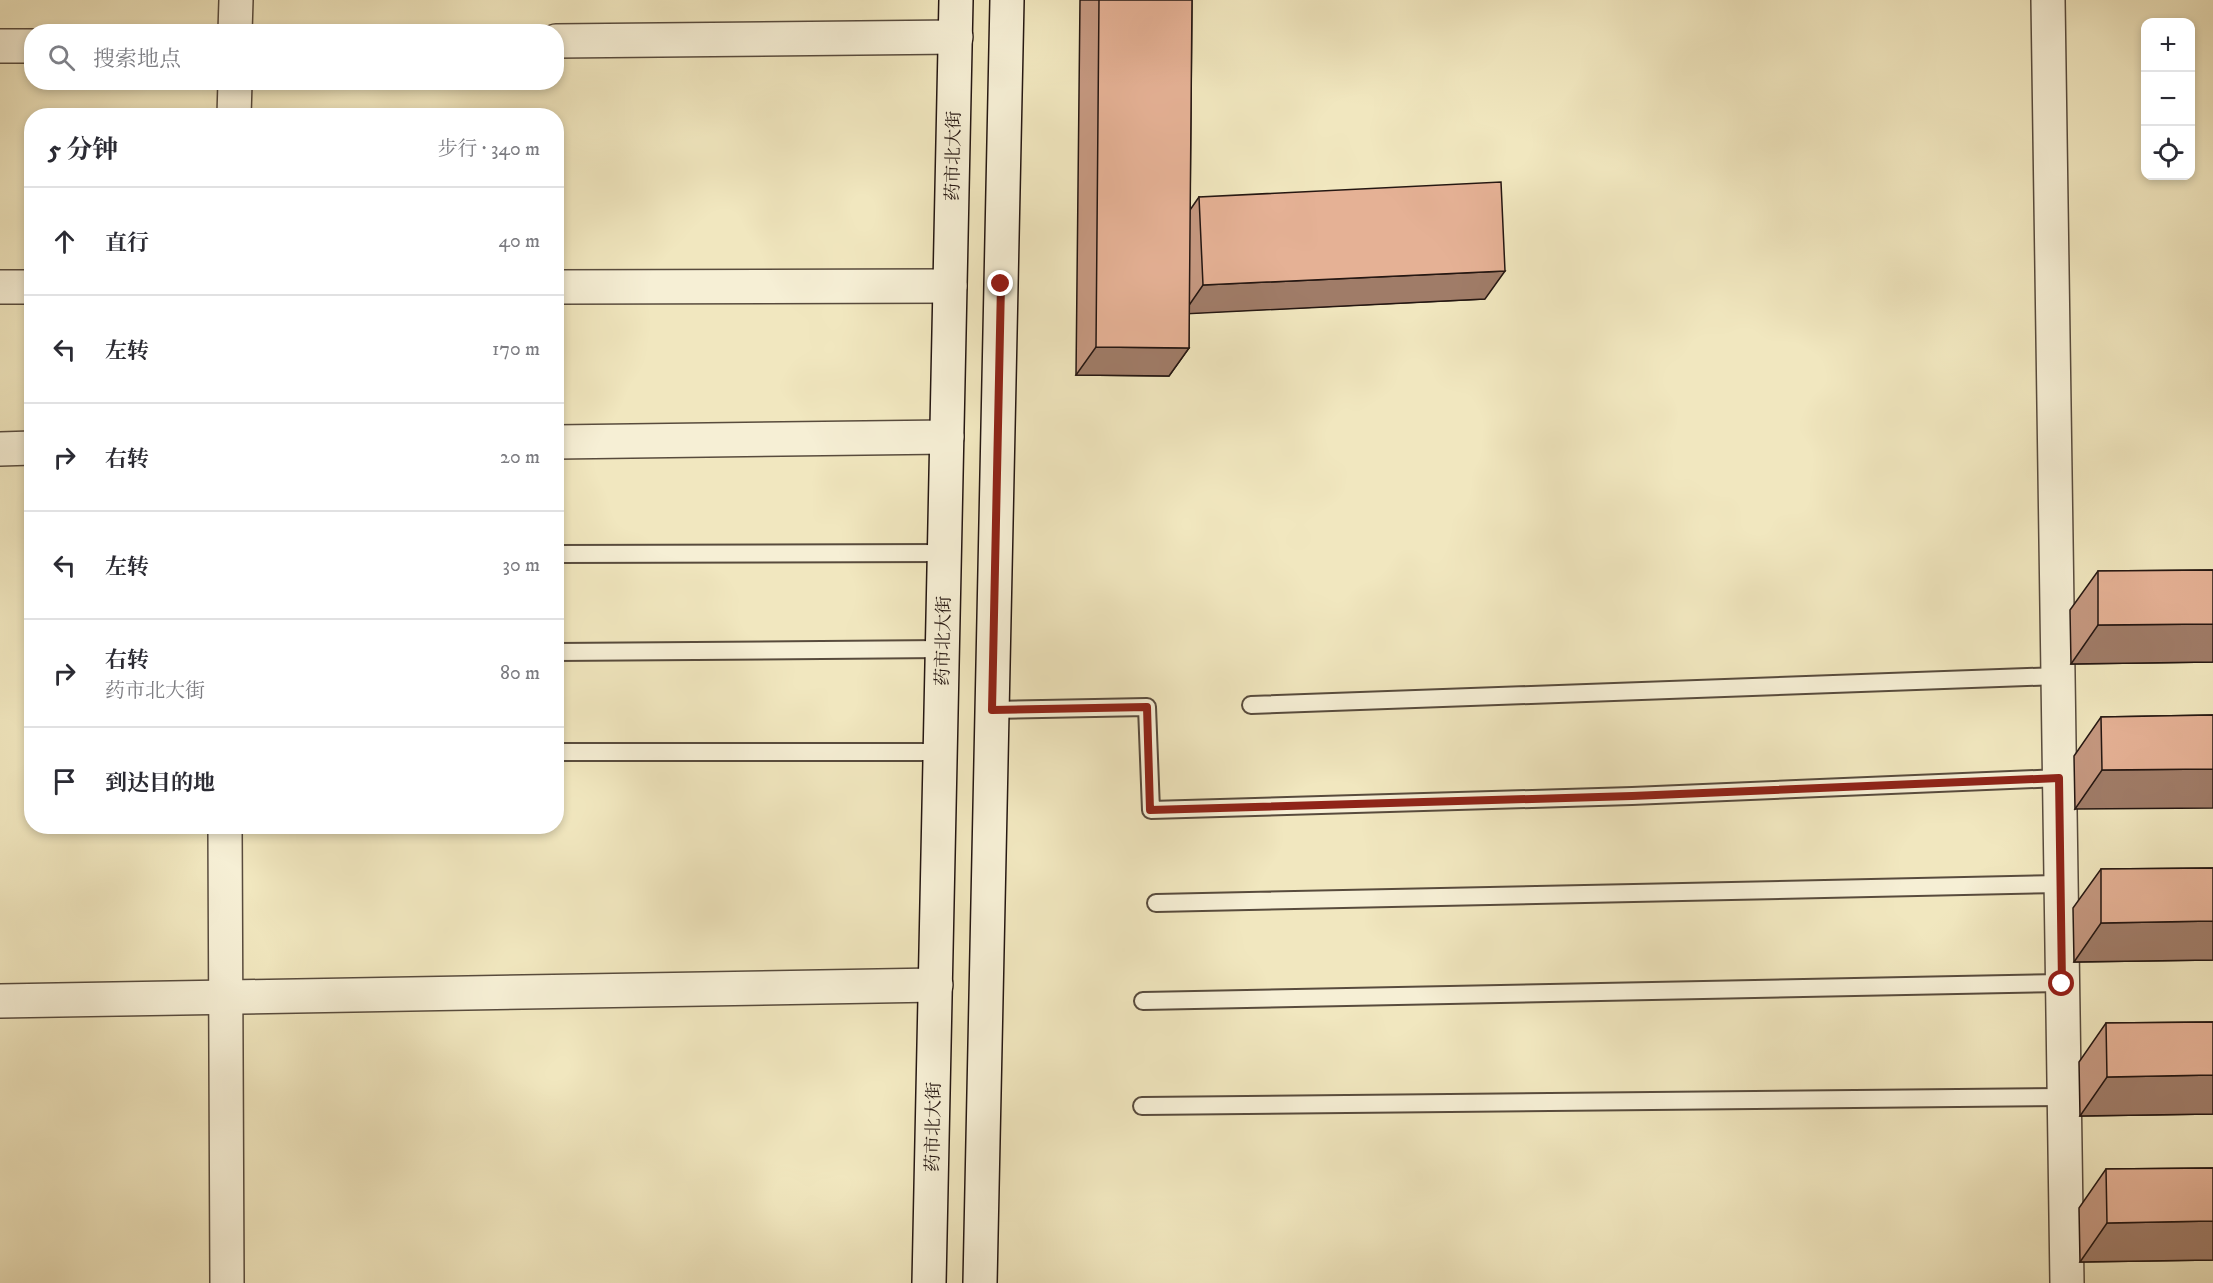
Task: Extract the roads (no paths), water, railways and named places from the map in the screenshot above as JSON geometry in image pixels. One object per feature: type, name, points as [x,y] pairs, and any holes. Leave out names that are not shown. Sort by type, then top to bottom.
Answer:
[{"type":"street","points":[[235,24],[236,0]]},
{"type":"street","name":"药市北大街","points":[[929,1283],[956,0]]},
{"type":"street","points":[[980,1283],[1007,0]]},
{"type":"street","points":[[2048,0],[2067,1283]]},
{"type":"street","points":[[564,40],[956,37]]},
{"type":"street","points":[[0,46],[24,45]]},
{"type":"street","points":[[234,90],[234,108]]},
{"type":"street","points":[[564,286],[950,286]]},
{"type":"street","points":[[0,287],[24,287]]},
{"type":"street","points":[[564,442],[947,437]]},
{"type":"street","points":[[0,448],[24,448]]},
{"type":"street","points":[[225,834],[227,1283]]},
{"type":"street","points":[[0,1001],[936,985]]},
{"type":"lane","points":[[564,554],[945,553]]},
{"type":"lane","points":[[564,652],[942,649]]},
{"type":"lane","points":[[1251,705],[2058,676]]},
{"type":"lane","points":[[992,710],[1147,707],[1150,810],[1632,796],[2059,778]]},
{"type":"lane","points":[[564,752],[940,752]]},
{"type":"lane","points":[[1156,903],[2061,884]]},
{"type":"lane","points":[[1143,1001],[2062,984]]},
{"type":"lane","points":[[1142,1106],[2064,1097]]}]
